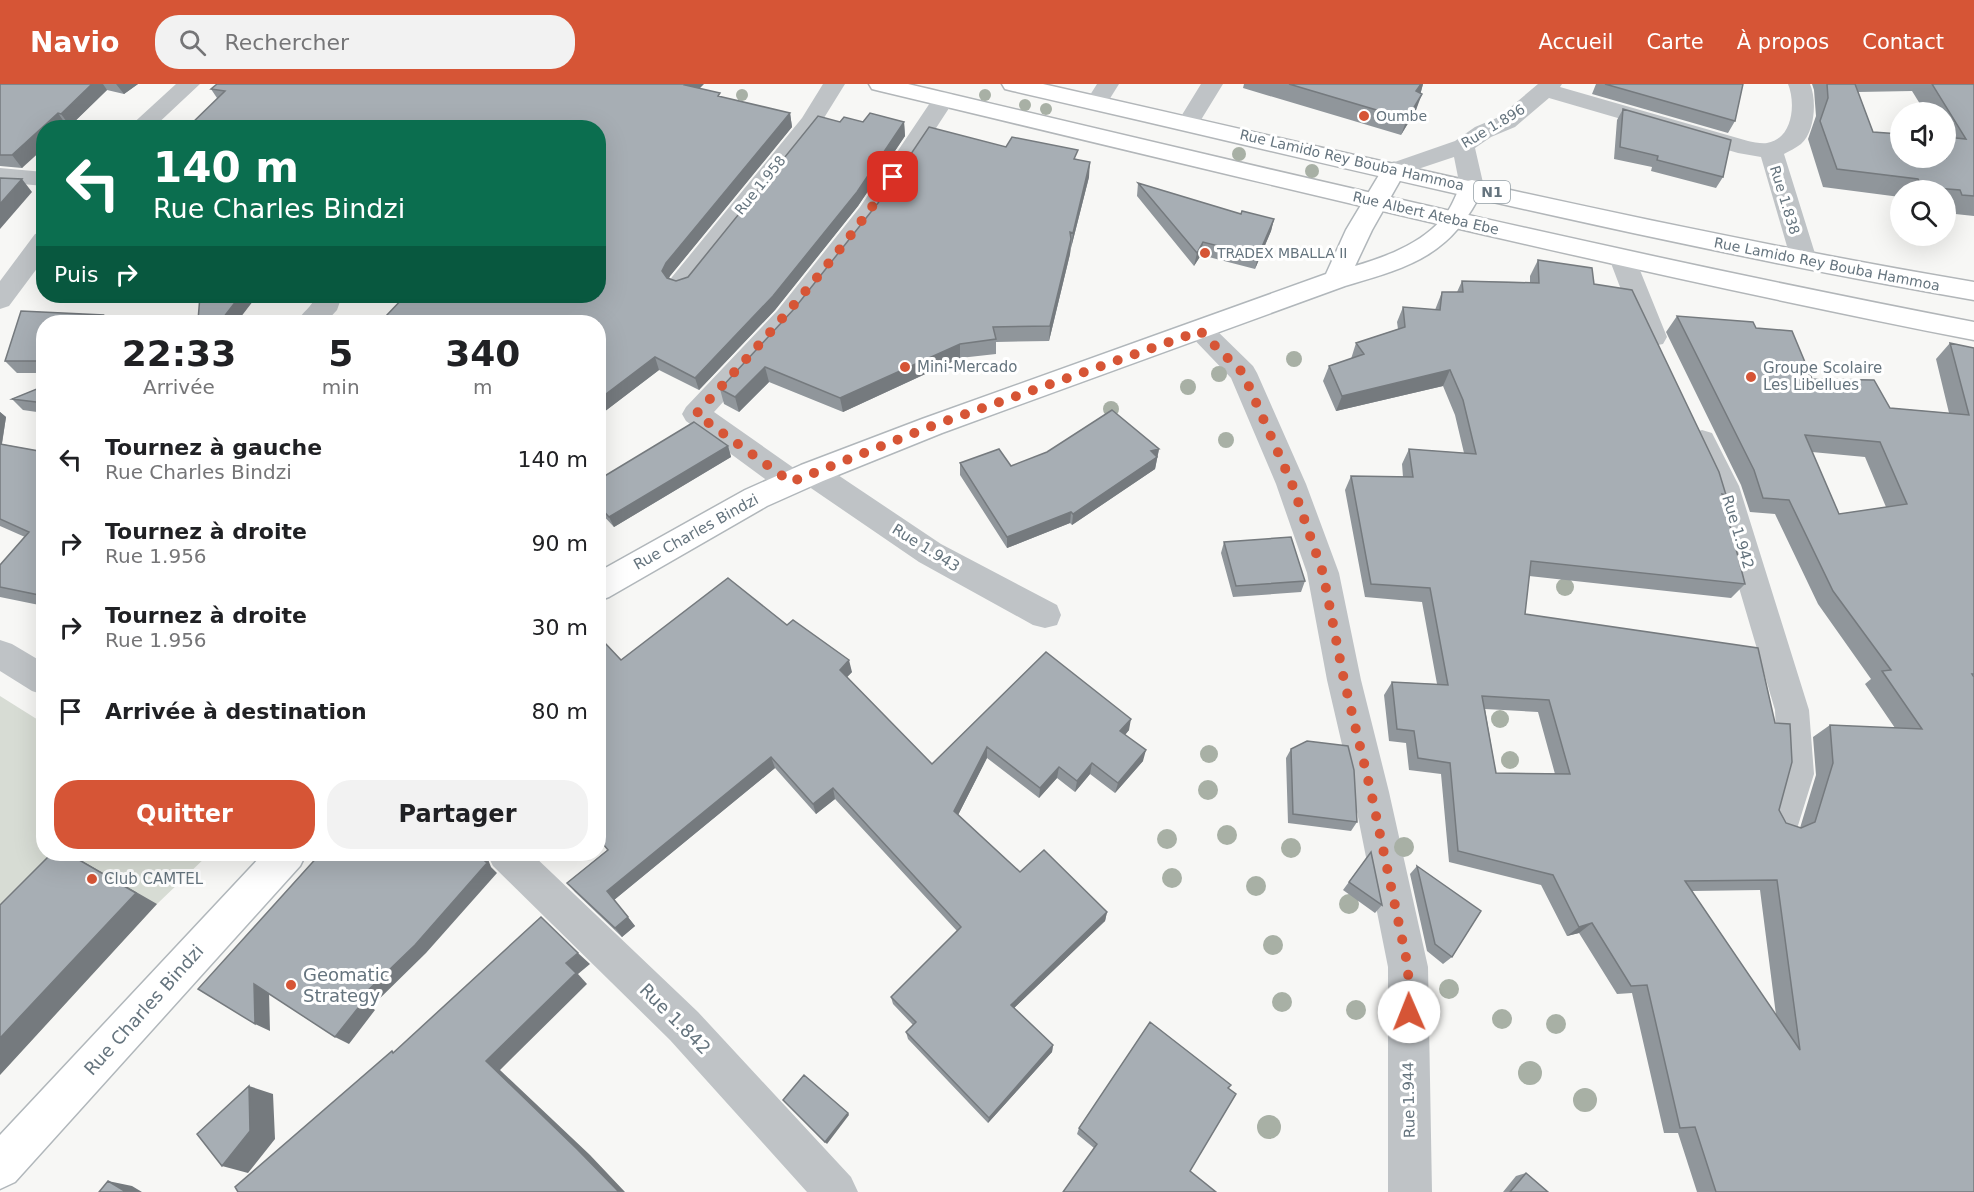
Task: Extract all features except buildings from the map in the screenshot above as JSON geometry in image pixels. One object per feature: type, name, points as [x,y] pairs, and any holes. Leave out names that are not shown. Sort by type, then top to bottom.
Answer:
[{"type":"main road","name":"Rue Albert Ateba Ebe","points":[[880,84],[1375,202],[1753,288],[1974,331]]},
{"type":"main road","name":"Rue Lamido Rey Bouba Hammoa","points":[[1013,84],[1102,93],[1188,123],[1685,237],[1974,291]]},
{"type":"main road","points":[[1336,280],[1359,230],[1394,170]]},
{"type":"main road","name":"Rue Charles Bindzi","points":[[606,583],[717,519],[802,478],[932,426],[1336,280],[1395,263],[1427,243],[1454,220],[1472,187]]},
{"type":"main road","name":"Rue Charles Bindzi","points":[[0,1167],[281,861]]},
{"type":"street","points":[[148,120],[189,84]]},
{"type":"street","name":"Rue 1.958","points":[[681,283],[811,122],[834,84]]},
{"type":"street","points":[[1188,123],[1212,84]]},
{"type":"street","name":"Rue 1.838","points":[[1799,84],[1805,108],[1793,139],[1771,151],[1804,260]]},
{"type":"street","points":[[1549,87],[1746,148],[1771,151]]},
{"type":"street","name":"Rue 1.896","points":[[1394,170],[1463,146],[1483,132],[1507,122],[1549,87]]},
{"type":"street","name":"Rue 1.943","points":[[944,99],[869,212],[786,317],[696,414],[930,553],[1045,615]]},
{"type":"street","points":[[1463,146],[1472,187]]},
{"type":"street","points":[[0,175],[36,178]]},
{"type":"street","points":[[0,300],[36,251]]},
{"type":"street","points":[[1622,258],[1639,308],[1666,365]]},
{"type":"street","points":[[318,315],[324,310],[326,303]]},
{"type":"street","name":"Rue 1.944","points":[[1200,331],[1243,373],[1292,484],[1323,573],[1344,680],[1371,792],[1408,967],[1410,1192]]},
{"type":"street","name":"Rue 1.942","points":[[1689,414],[1724,486],[1792,710],[1796,774],[1783,820]]},
{"type":"street","points":[[0,654],[36,676]]},
{"type":"street","name":"Rue 1.842","points":[[513,861],[684,1026],[836,1192]]},
{"type":"shaded area","name":"Club CAMTEL","points":[[0,696],[36,719],[36,861],[202,861],[157,904],[0,1075]]},
{"type":"place","name":"Oumbe","points":[[1364,116]]},
{"type":"place","name":"TRADEX MBALLA II","points":[[1205,253]]},
{"type":"place","name":"Mini-Mercado","points":[[905,367]]},
{"type":"place","name":"Groupe Scolaire Les Libellues","points":[[1751,377]]},
{"type":"place","name":"Club CAMTEL","points":[[92,879]]},
{"type":"place","name":"Geomatic Strategy","points":[[291,985]]},
{"type":"route","points":[[893,177],[869,212],[786,317],[696,414],[791,482],[932,426],[1200,331],[1243,373],[1292,484],[1323,573],[1344,680],[1371,792],[1408,967],[1409,1012]]}]
